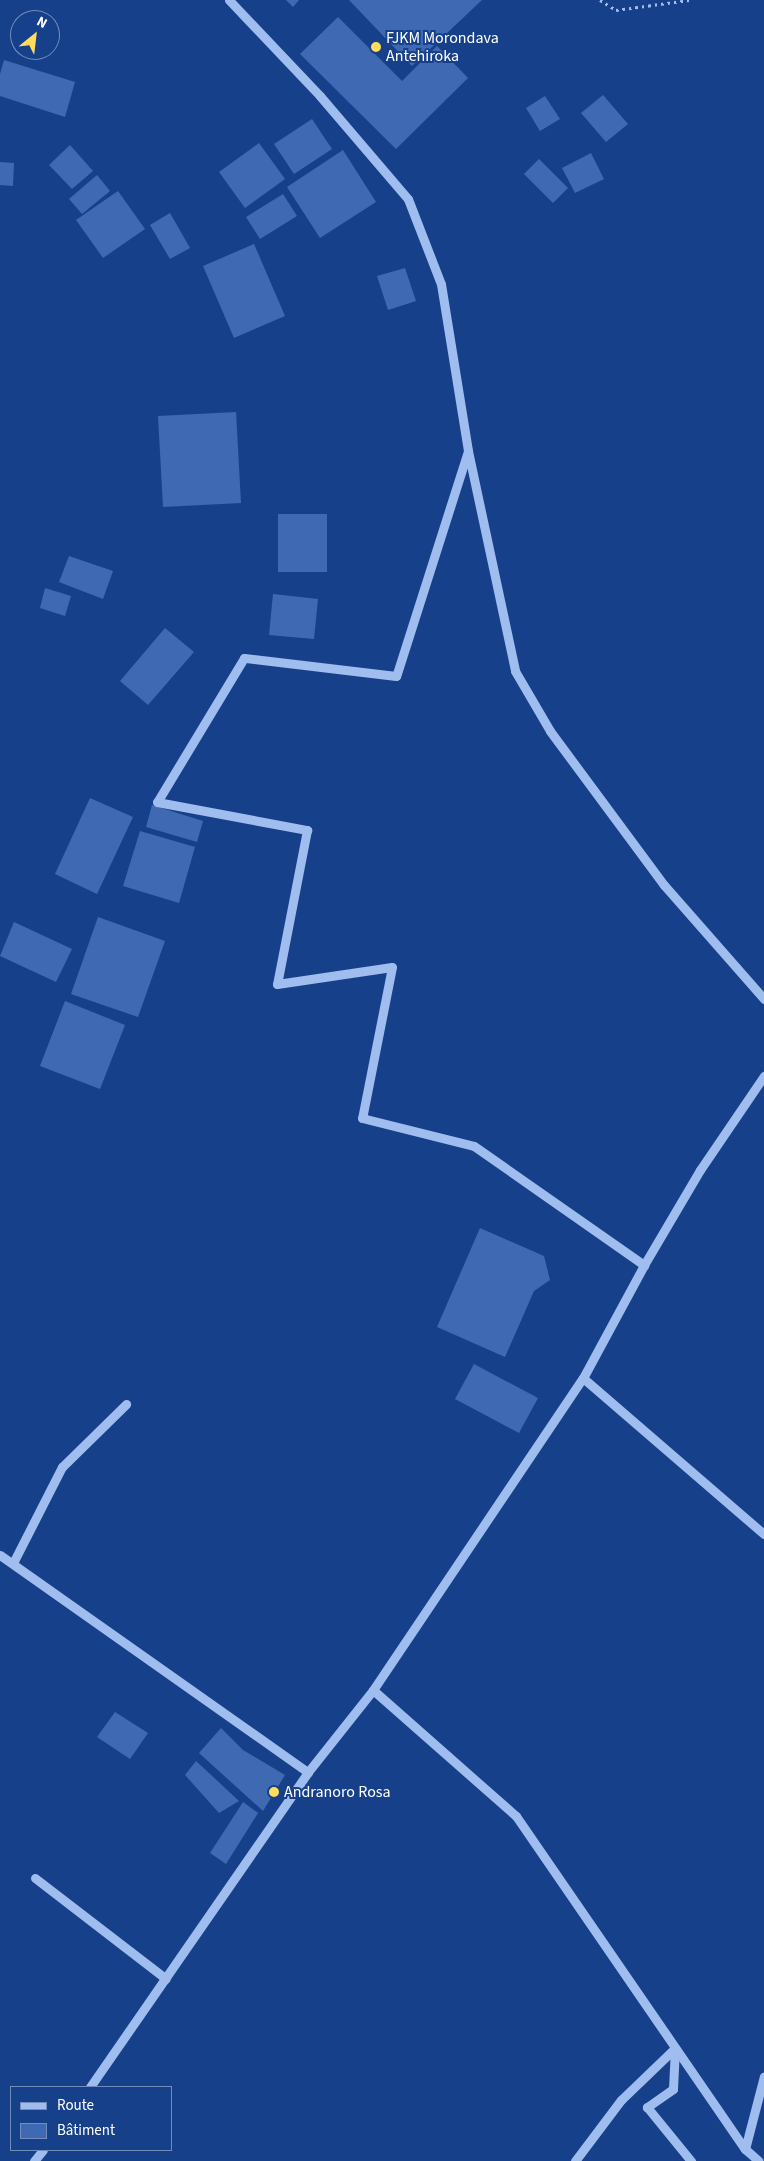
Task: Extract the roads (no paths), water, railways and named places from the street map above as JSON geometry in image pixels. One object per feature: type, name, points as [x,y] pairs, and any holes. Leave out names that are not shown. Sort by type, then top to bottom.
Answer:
[{"type":"street","points":[[229,0],[320,96],[408,199],[442,284],[468,451],[515,671],[550,731],[664,885],[764,999]]},
{"type":"street","points":[[468,451],[396,676],[244,658],[158,802],[307,830],[277,984],[392,967],[362,1118],[474,1146],[644,1265]]},
{"type":"street","points":[[91,2086],[308,1772],[373,1690],[583,1378],[644,1265],[700,1170],[764,1076]]},
{"type":"street","points":[[583,1378],[764,1534]]},
{"type":"street","points":[[13,1563],[62,1467],[126,1404]]},
{"type":"street","points":[[0,1555],[308,1772]]},
{"type":"street","points":[[373,1690],[516,1816],[745,2148],[759,2161]]},
{"type":"street","points":[[35,1878],[166,1979]]},
{"type":"street","points":[[575,2161],[621,2100],[675,2048]]},
{"type":"street","points":[[675,2048],[673,2089],[647,2107],[691,2161]]},
{"type":"street","points":[[745,2148],[764,2076]]},
{"type":"street","points":[[34,2161],[42,2151]]},
{"type":"place","name":"FJKM Morondava Antehiroka","points":[[376,47]]},
{"type":"place","name":"Andranoro Rosa","points":[[274,1792]]}]
